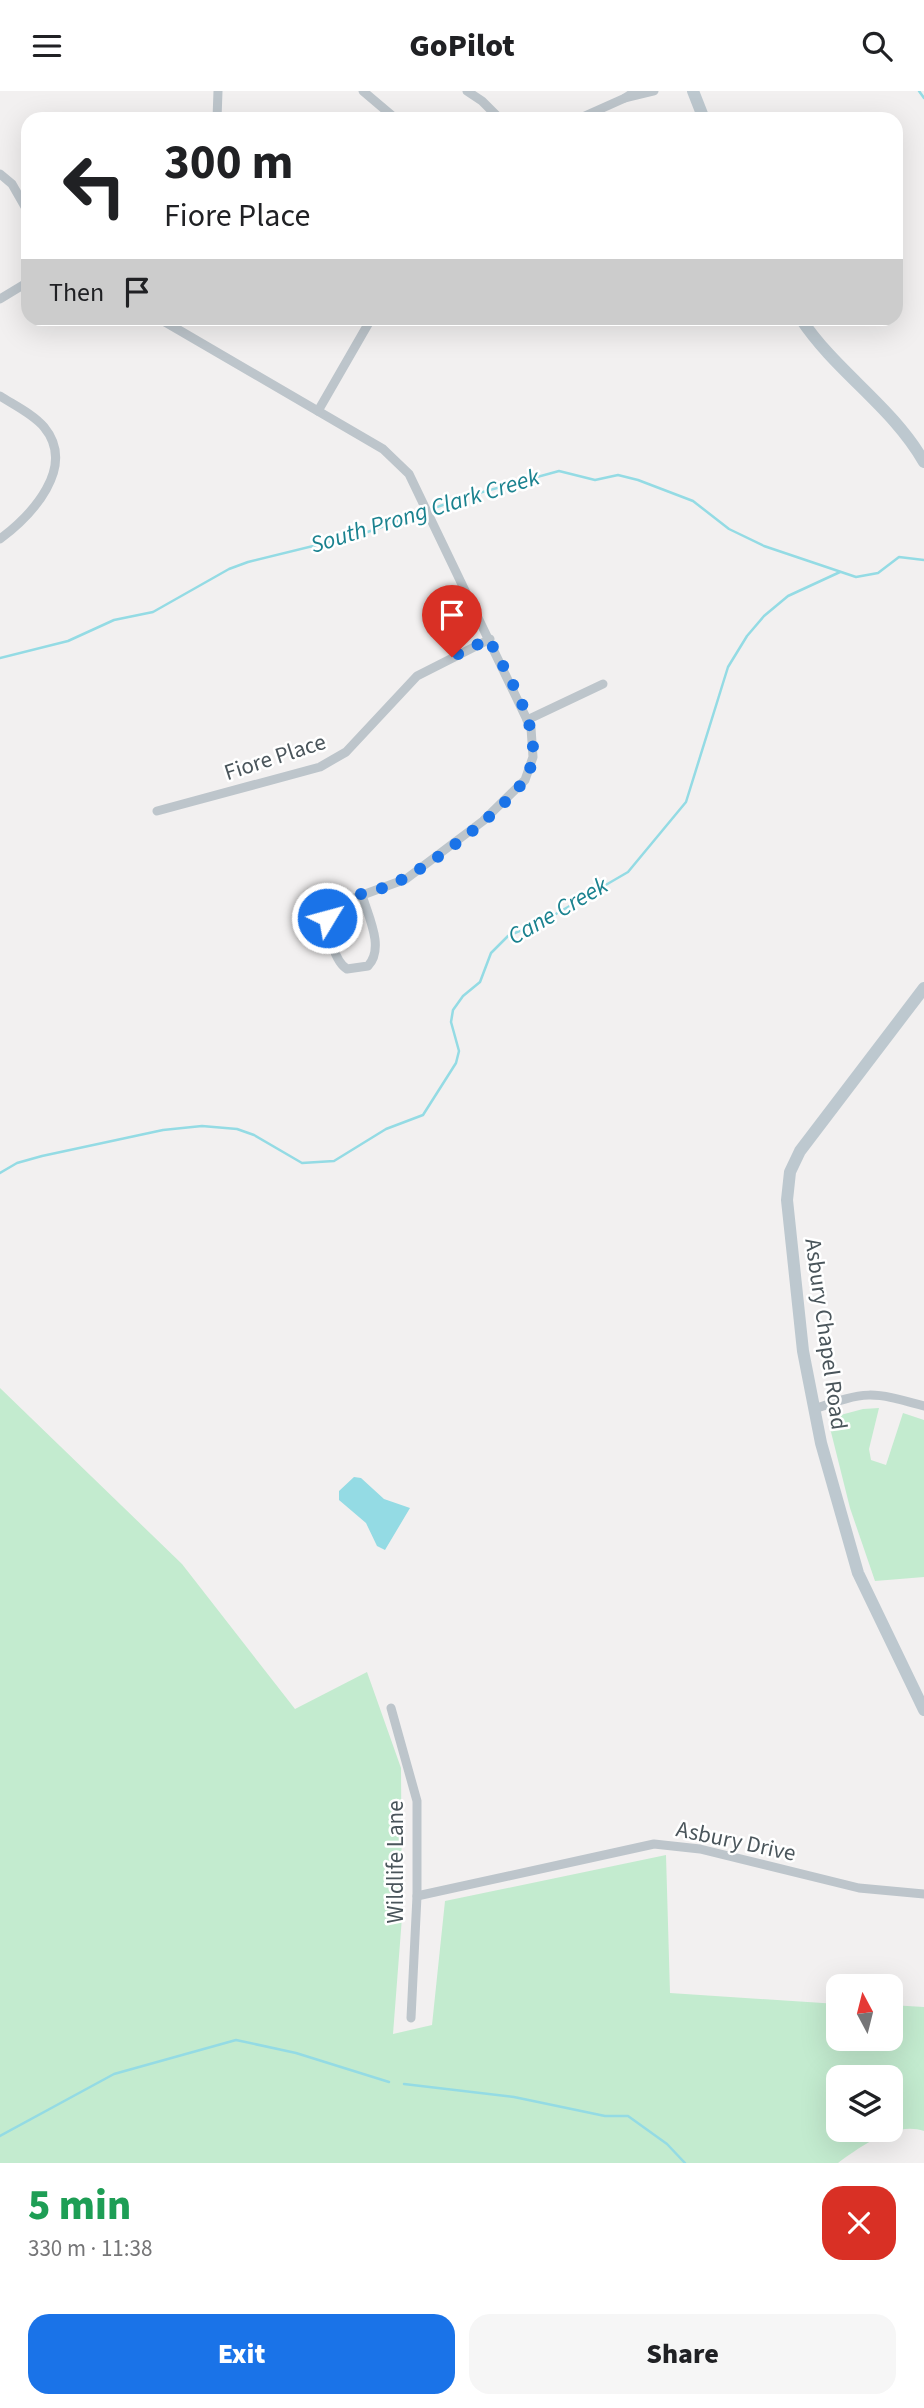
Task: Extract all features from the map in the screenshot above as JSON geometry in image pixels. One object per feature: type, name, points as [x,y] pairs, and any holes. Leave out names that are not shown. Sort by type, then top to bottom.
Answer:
[{"type":"main road","points":[[693,91],[701,112]]},
{"type":"main road","points":[[806,326],[823,349],[888,412],[924,462]]},
{"type":"main road","name":"Asbury Chapel Road","points":[[924,988],[800,1151],[790,1172],[787,1201],[793,1264],[814,1409],[848,1547],[872,1605],[924,1710]]},
{"type":"street","points":[[217,112],[218,91]]},
{"type":"street","points":[[363,91],[388,112]]},
{"type":"street","points":[[467,91],[482,100],[493,112]]},
{"type":"street","points":[[594,112],[636,91]]},
{"type":"street","points":[[625,98],[654,91]]},
{"type":"street","points":[[0,174],[12,184],[21,200]]},
{"type":"street","points":[[0,299],[21,286]]},
{"type":"street","points":[[172,326],[392,456],[409,474],[423,498],[527,720],[533,757],[525,780],[483,821],[420,870],[338,904],[328,912],[327,918],[338,961],[347,969],[368,966],[375,954],[374,937],[362,895]]},
{"type":"street","points":[[318,411],[367,326]]},
{"type":"street","points":[[0,396],[42,425],[56,453],[56,469],[48,488],[24,518],[0,539]]},
{"type":"street","name":"Fiore Place","points":[[157,811],[320,767],[346,752],[417,676],[489,639]]},
{"type":"street","points":[[527,720],[603,684]]},
{"type":"street","points":[[814,1409],[858,1394],[878,1393],[924,1406]]},
{"type":"street","name":"Wildlife Lane","points":[[391,1708],[417,1801],[417,1896],[411,2018]]},
{"type":"street","name":"Asbury Drive","points":[[417,1896],[654,1844],[700,1849],[859,1888],[924,1893]]},
{"type":"green space","points":[[0,1388],[182,1564],[295,1709],[367,1672],[401,1768],[402,1917],[393,2034],[432,2025],[445,1901],[666,1855],[670,1993],[826,2003],[826,2051],[903,2051],[903,2006],[924,2007],[924,2131],[903,2130],[903,2065],[826,2065],[826,2142],[869,2142],[838,2163],[0,2163]]},
{"type":"green space","points":[[879,1408],[869,1449],[871,1460],[886,1465],[903,1413],[924,1420],[924,1577],[875,1581],[850,1508],[830,1428],[833,1417]]},
{"type":"water","points":[[354,1477],[361,1478],[384,1499],[410,1508],[385,1550],[377,1546],[366,1523],[339,1500],[339,1491]]},
{"type":"waterway","points":[[919,91],[924,98]]},
{"type":"waterway","name":"South Prong Clark Creek","points":[[0,658],[68,641],[114,620],[153,612],[229,569],[248,562],[362,534],[468,496],[559,471],[595,480],[618,475],[638,480],[693,501],[729,529],[764,546],[856,577],[878,573],[899,557],[924,560]]},
{"type":"waterway","name":"Cane Creek","points":[[0,1173],[17,1163],[42,1156],[163,1130],[202,1126],[237,1129],[254,1135],[302,1163],[334,1161],[386,1129],[423,1115],[456,1063],[459,1051],[451,1022],[453,1010],[463,996],[480,982],[491,953],[508,936],[549,918],[628,872],[686,802],[728,667],[747,636],[764,616],[788,596],[840,572]]},
{"type":"waterway","points":[[0,2136],[114,2074],[236,2040],[296,2053],[389,2082]]},
{"type":"waterway","points":[[404,2084],[514,2097],[605,2116],[628,2116],[667,2144],[685,2163]]},
{"type":"route","points":[[327,918],[331,908],[338,904],[406,879],[420,870],[483,821],[525,780],[532,766],[531,729],[489,639],[452,657]]}]
